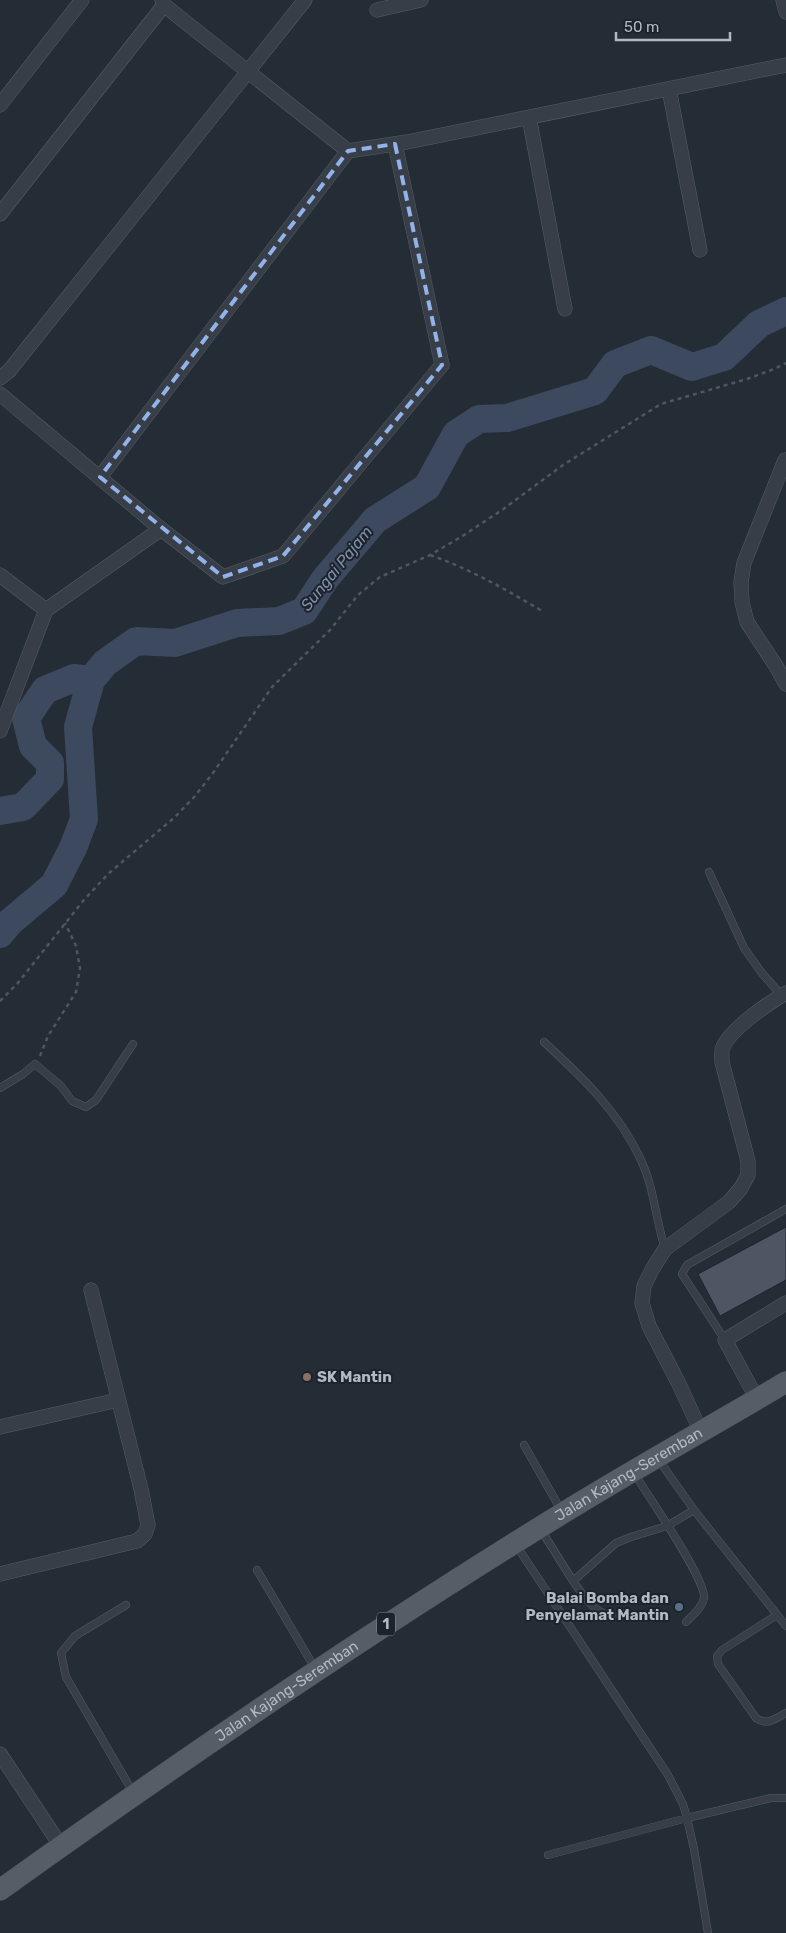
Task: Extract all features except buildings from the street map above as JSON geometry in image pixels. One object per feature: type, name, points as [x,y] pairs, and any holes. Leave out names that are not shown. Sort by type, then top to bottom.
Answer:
[{"type":"main road","name":"Jalan Kajang-Seremban","points":[[0,1890],[316,1670],[563,1513],[786,1382]]},
{"type":"street","points":[[0,105],[82,0]]},
{"type":"street","points":[[0,378],[9,371],[304,0]]},
{"type":"street","points":[[377,10],[421,0]]},
{"type":"street","points":[[783,0],[786,12]]},
{"type":"street","points":[[0,214],[163,2],[247,72],[348,150],[395,144],[786,65]]},
{"type":"street","points":[[669,89],[700,250]]},
{"type":"street","points":[[529,117],[566,309]]},
{"type":"street","points":[[0,394],[222,577],[283,556],[442,365],[395,144]]},
{"type":"street","points":[[100,477],[348,150]]},
{"type":"street","points":[[785,460],[744,563],[741,582],[742,602],[747,622],[786,684]]},
{"type":"street","points":[[0,731],[46,610],[161,528]]},
{"type":"street","points":[[0,575],[46,610]]},
{"type":"street","points":[[701,1432],[680,1384],[649,1326],[642,1303],[644,1286],[665,1249],[729,1202],[742,1188],[748,1175],[748,1161],[722,1062],[722,1049],[729,1036],[760,1010],[784,995]]},
{"type":"street","points":[[0,1574],[137,1541],[145,1534],[148,1524],[141,1489],[91,1290]]},
{"type":"street","points":[[757,1399],[725,1340],[786,1303]]},
{"type":"street","points":[[0,1427],[118,1400]]},
{"type":"street","points":[[0,1754],[61,1846]]},
{"type":"lane","points":[[709,872],[744,948],[761,972],[784,995]]},
{"type":"lane","points":[[544,1042],[584,1079],[607,1105],[626,1133],[642,1161],[665,1249]]},
{"type":"lane","points":[[0,1088],[35,1064],[61,1086],[72,1101],[86,1107],[96,1100],[133,1044]]},
{"type":"lane","points":[[725,1340],[682,1274],[687,1265],[786,1209]]},
{"type":"lane","points":[[524,1445],[563,1513]]},
{"type":"lane","points":[[657,1457],[694,1510],[786,1626]]},
{"type":"lane","points":[[633,1471],[686,1555],[702,1586],[704,1598],[698,1610],[686,1622]]},
{"type":"lane","points":[[573,1581],[616,1543],[631,1536],[668,1526],[694,1510]]},
{"type":"lane","points":[[540,1528],[573,1581],[592,1606],[603,1614],[613,1616]]},
{"type":"lane","points":[[515,1543],[668,1775],[683,1804],[694,1849],[708,1933]]},
{"type":"lane","points":[[257,1570],[316,1670]]},
{"type":"lane","points":[[126,1605],[75,1636],[61,1653],[66,1678],[134,1795]]},
{"type":"lane","points":[[777,1615],[722,1650],[717,1656],[718,1664],[756,1718],[762,1722],[770,1722],[786,1713]]},
{"type":"lane","points":[[548,1855],[687,1818],[771,1798],[786,1798]]},
{"type":"path","points":[[0,1001],[33,965],[108,874],[174,817],[195,796],[272,687],[330,630],[358,595],[380,578],[430,555],[502,510],[563,465],[661,404],[747,379],[786,363]]},
{"type":"path","points":[[430,555],[454,563],[542,611]]},
{"type":"path","points":[[35,1064],[48,1036],[76,992],[80,968],[76,946],[66,923]]},
{"type":"highlighted area","points":[[395,144],[442,365],[283,556],[223,577],[100,477],[348,151]]},
{"type":"waterway","name":"Sungai Pajam","points":[[0,934],[10,922],[54,885],[73,848],[84,819],[78,727],[91,680],[105,663],[136,641],[175,643],[237,623],[279,621],[304,611],[325,579],[375,520],[427,487],[456,434],[479,419],[507,418],[595,391],[615,364],[651,350],[692,367],[724,357],[759,324],[786,311]]},
{"type":"waterway","name":"Sungai Pajam","points":[[0,811],[23,807],[50,779],[50,763],[33,746],[26,718],[45,690],[74,678],[91,680]]},
{"type":"place","name":"SK Mantin","points":[[307,1377]]},
{"type":"place","name":"Balai Bomba dan Penyelamat Mantin","points":[[679,1607]]}]
